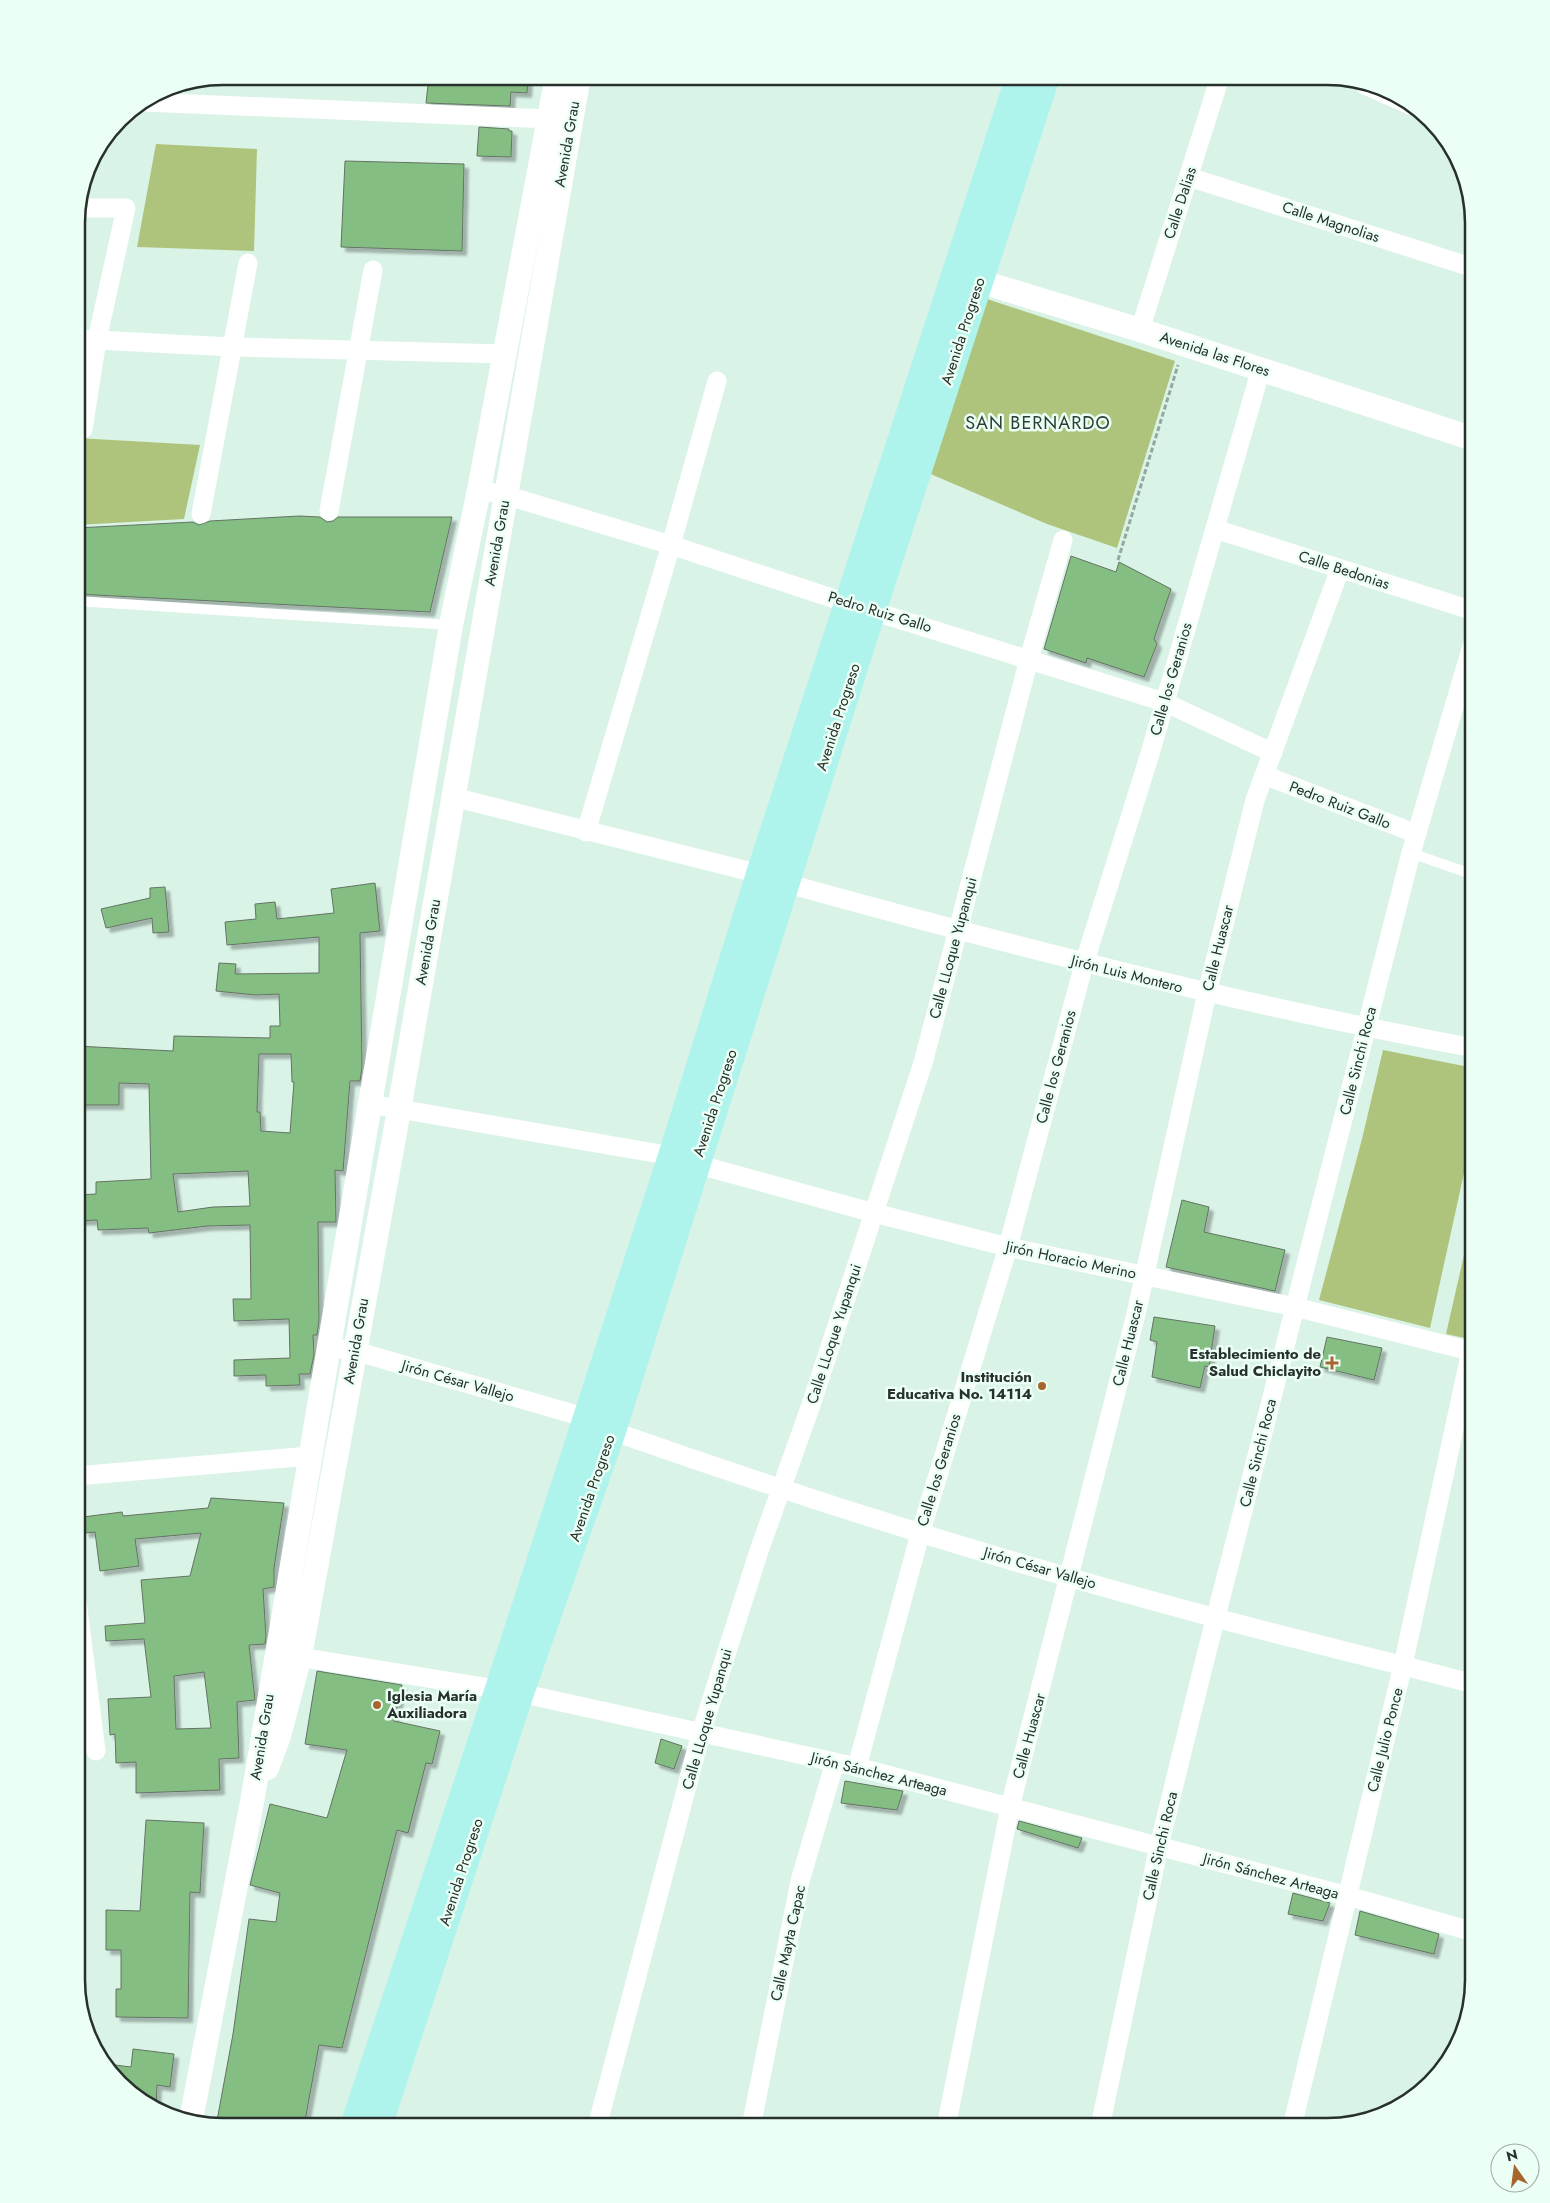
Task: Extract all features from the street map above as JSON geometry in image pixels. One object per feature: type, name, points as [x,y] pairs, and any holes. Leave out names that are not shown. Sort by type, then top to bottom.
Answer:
[{"type":"main road","name":"Avenida Progreso","points":[[967,278],[1018,85]]},
{"type":"main road","name":"Avenida Progreso","points":[[357,2118],[510,1691],[612,1431],[760,874],[860,606],[967,278],[1042,85]]},
{"type":"main road","name":"Avenida Progreso","points":[[380,2118],[510,1691],[587,1418],[684,1160],[785,882],[860,606]]},
{"type":"street","name":"Avenida Grau","points":[[192,2114],[252,1802],[452,624],[505,354],[555,85]]},
{"type":"street","name":"Avenida Grau","points":[[252,1802],[279,1736],[300,1656],[399,1110],[577,85]]},
{"type":"street","name":"Calle Dalias","points":[[1140,330],[1217,85]]},
{"type":"street","points":[[155,102],[549,119]]},
{"type":"street","name":"Calle Magnolias","points":[[1189,177],[1465,265]]},
{"type":"street","points":[[85,415],[97,340],[126,208],[86,208]]},
{"type":"street","points":[[202,514],[248,263]]},
{"type":"street","points":[[329,511],[373,270]]},
{"type":"street","name":"Avenida las Flores","points":[[967,278],[1140,330],[1465,436]]},
{"type":"street","points":[[85,339],[232,347],[505,354]]},
{"type":"street","name":"Calle los Geranios","points":[[857,1767],[920,1534],[1008,1247],[1084,964],[1146,766],[1262,369]]},
{"type":"street","points":[[586,832],[671,545],[716,381]]},
{"type":"street","name":"Pedro Ruiz Gallo","points":[[479,490],[505,495],[671,545],[1164,702],[1273,753]]},
{"type":"street","name":"Calle Bedonias","points":[[1215,529],[1465,608]]},
{"type":"street","name":"Calle LLoque Yupanqui","points":[[599,2118],[701,1733],[923,1063],[1029,658],[1062,540]]},
{"type":"street","name":"Calle Huascar","points":[[948,2118],[1010,1807],[1070,1576],[1144,1276],[1207,993],[1255,800],[1340,569]]},
{"type":"street","name":"Calle Sinchi Roca","points":[[1102,2118],[1159,1846],[1216,1618],[1411,854],[1465,670]]},
{"type":"street","name":"Pedro Ruiz Gallo","points":[[1264,775],[1417,834]]},
{"type":"street","points":[[453,797],[586,832],[760,874]]},
{"type":"street","name":"Jirón Luis Montero","points":[[785,882],[957,931],[1084,964],[1366,1028],[1465,1046]]},
{"type":"street","name":"Jirón Horacio Merino","points":[[370,1104],[684,1160],[874,1213],[1008,1247],[1295,1307],[1465,1350]]},
{"type":"street","name":"Jirón César Vallejo","points":[[328,1347],[354,1351],[587,1418]]},
{"type":"street","name":"Calle Julio Ponce","points":[[1294,2118],[1403,1665],[1465,1384]]},
{"type":"street","name":"Jirón César Vallejo","points":[[612,1431],[780,1490],[920,1534],[1216,1618],[1465,1682]]},
{"type":"street","points":[[85,1475],[310,1456]]},
{"type":"street","name":"Jirón Sánchez Arteaga","points":[[276,1653],[510,1691],[857,1767],[1348,1896],[1465,1929]]},
{"type":"street","points":[[85,1662],[96,1751]]},
{"type":"street","name":"Calle Mayta Capac","points":[[753,2118],[800,1881],[835,1762]]},
{"type":"lane","points":[[85,603],[452,624]]},
{"type":"lane","points":[[1411,854],[1465,872]]},
{"type":"path","points":[[1118,560],[1184,344]]},
{"type":"green space","points":[[156,144],[257,149],[254,251],[137,247]]},
{"type":"green space","points":[[984,298],[1175,361],[1117,548],[1047,524],[926,472]]},
{"type":"green space","points":[[85,438],[200,445],[184,519],[85,525]]},
{"type":"green space","points":[[1383,1050],[1465,1066],[1465,1169],[1430,1328],[1319,1300],[1362,1139]]},
{"type":"green space","points":[[1465,1251],[1465,1338],[1446,1334]]},
{"type":"building","points":[[428,85],[527,85],[527,93],[511,92],[510,106],[426,103]]},
{"type":"building","points":[[479,127],[509,129],[509,131],[512,131],[511,157],[477,156]]},
{"type":"building","points":[[345,161],[464,164],[462,251],[341,247]]},
{"type":"building","points":[[299,516],[320,517],[327,522],[333,521],[338,517],[452,517],[430,612],[85,594],[85,528],[193,522],[199,525],[210,521]]},
{"type":"building","points":[[1071,556],[1116,572],[1119,562],[1171,589],[1154,639],[1157,644],[1144,677],[1087,658],[1086,663],[1044,649]]},
{"type":"building","points":[[375,883],[380,931],[360,933],[362,1067],[360,1081],[350,1081],[343,1171],[335,1170],[336,1222],[318,1222],[319,1320],[317,1335],[313,1335],[314,1355],[310,1374],[299,1374],[300,1385],[266,1386],[266,1375],[234,1376],[234,1360],[290,1358],[289,1319],[234,1321],[233,1299],[251,1299],[250,1225],[207,1226],[149,1233],[148,1228],[98,1230],[97,1220],[85,1221],[85,1195],[96,1194],[96,1182],[151,1179],[149,1084],[119,1083],[119,1105],[85,1105],[85,1046],[173,1051],[174,1036],[270,1038],[270,1026],[280,1026],[279,994],[256,995],[216,991],[219,963],[236,964],[235,974],[319,973],[319,937],[227,945],[225,922],[256,919],[255,904],[275,902],[277,919],[334,913],[331,889]],"holes":[[[259,1054],[291,1054],[292,1082],[294,1082],[290,1133],[261,1131],[260,1112],[257,1112]],[[248,1171],[250,1206],[213,1207],[178,1212],[173,1174]]]},
{"type":"building","points":[[165,887],[169,932],[153,933],[152,918],[106,928],[101,909],[150,898],[150,888]]},
{"type":"building","points":[[1182,1200],[1209,1207],[1204,1232],[1285,1250],[1275,1291],[1166,1267]]},
{"type":"building","points":[[1154,1317],[1215,1326],[1209,1367],[1205,1366],[1200,1388],[1152,1377],[1157,1342],[1150,1340]]},
{"type":"building","points":[[1327,1337],[1382,1348],[1374,1380],[1320,1367]]},
{"type":"building","points":[[211,1498],[284,1503],[274,1568],[274,1587],[263,1589],[265,1644],[249,1645],[255,1700],[237,1702],[239,1758],[219,1759],[220,1790],[136,1793],[136,1762],[116,1763],[115,1734],[110,1735],[108,1699],[151,1697],[144,1639],[106,1641],[105,1626],[145,1623],[141,1580],[190,1576],[201,1533],[135,1539],[139,1566],[100,1571],[95,1532],[85,1533],[85,1517],[122,1512],[123,1516],[208,1508]],"holes":[[[204,1672],[211,1728],[176,1729],[174,1676]]]},
{"type":"building","points":[[317,1671],[402,1685],[394,1721],[440,1731],[432,1764],[426,1763],[408,1833],[397,1830],[342,2048],[319,2045],[305,2118],[217,2118],[233,2034],[249,1919],[276,1922],[280,1893],[250,1885],[270,1804],[327,1818],[347,1750],[305,1744]]},
{"type":"building","points":[[661,1739],[682,1746],[674,1769],[655,1763]]},
{"type":"building","points":[[845,1781],[903,1791],[897,1810],[841,1803]]},
{"type":"building","points":[[146,1820],[204,1823],[200,1893],[190,1892],[188,2018],[116,2017],[116,1989],[121,1989],[121,1950],[106,1950],[106,1910],[140,1911]]},
{"type":"building","points":[[1019,1821],[1082,1838],[1078,1848],[1017,1829]]},
{"type":"building","points":[[1293,1893],[1330,1903],[1323,1921],[1288,1914]]},
{"type":"building","points":[[1360,1911],[1439,1934],[1434,1954],[1355,1935]]},
{"type":"building","points":[[133,2049],[174,2054],[170,2087],[157,2085],[156,2101],[125,2078],[115,2065],[131,2067]]},
{"type":"place","name":"Establecimiento de Salud Chiclayito","points":[[1332,1363]]},
{"type":"place","name":"Institución Educativa No. 14114","points":[[1042,1386]]},
{"type":"place","name":"Iglesia María Auxiliadora","points":[[377,1705]]},
{"type":"district","name":"SAN BERNARDO","points":[[1038,423]]}]
